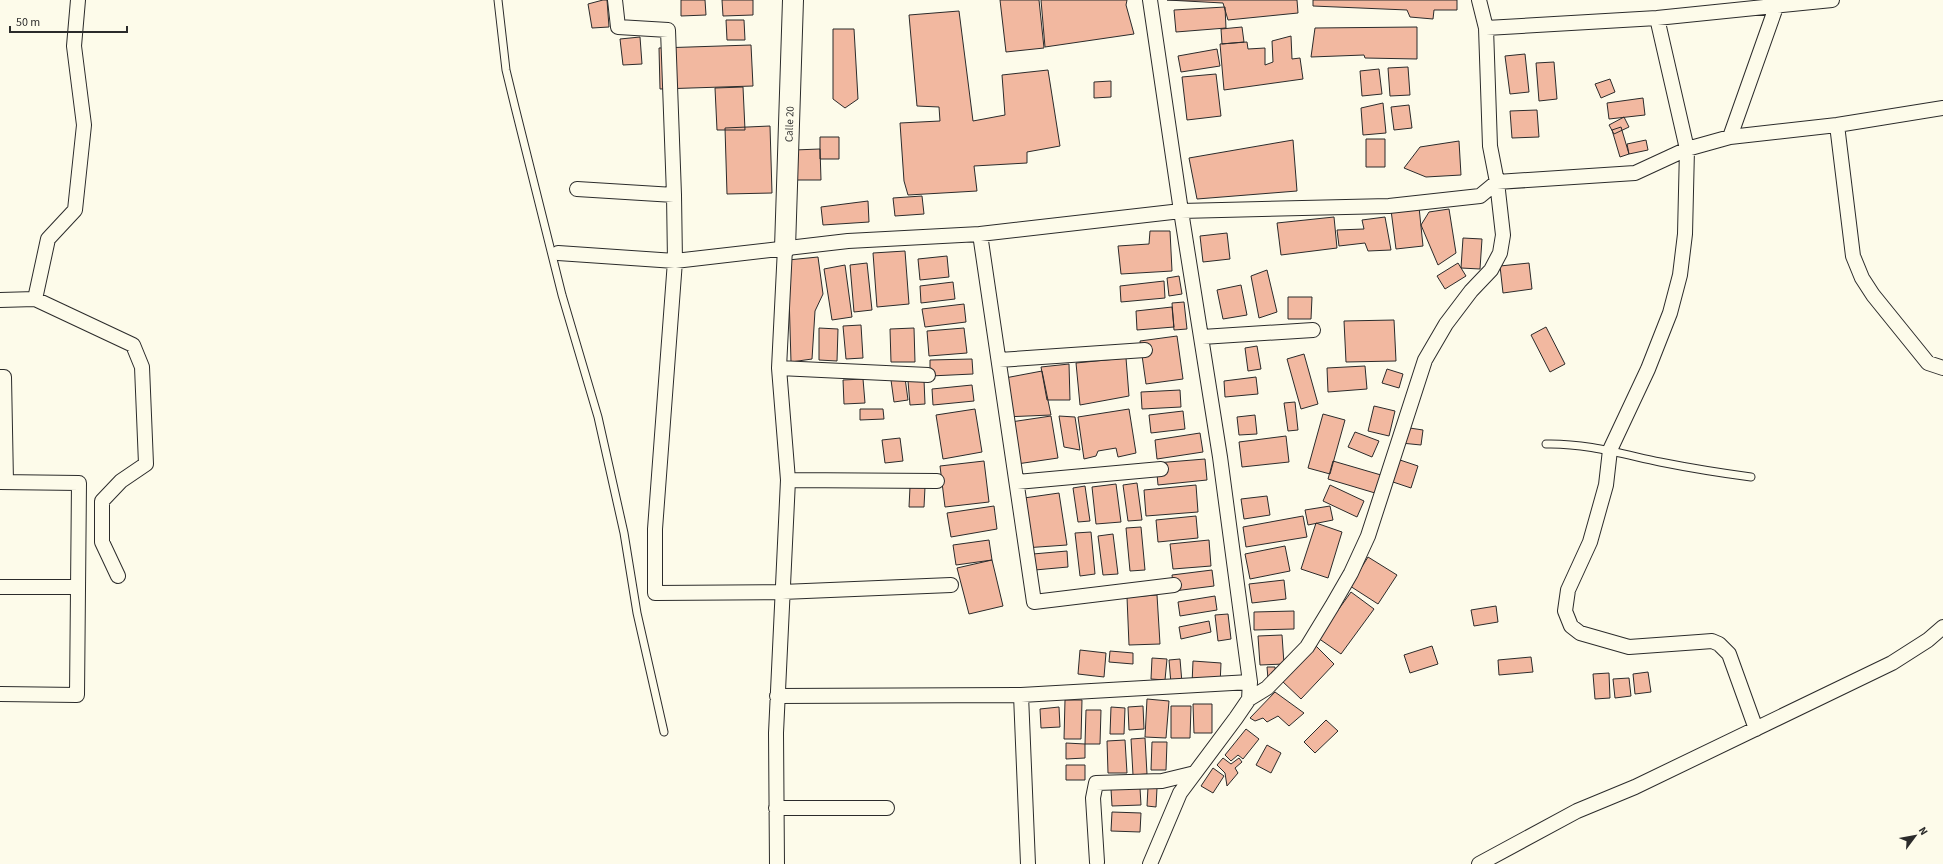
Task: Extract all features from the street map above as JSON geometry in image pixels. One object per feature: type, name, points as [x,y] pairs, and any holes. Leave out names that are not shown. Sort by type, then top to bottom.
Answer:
[{"type":"main road","name":"Calle 20","points":[[785,248],[793,0]]},
{"type":"street","points":[[35,299],[48,239],[75,210],[84,125],[74,46],[78,0]]},
{"type":"street","points":[[615,0],[618,27],[668,30],[675,261],[655,529],[655,593],[782,592],[951,585]]},
{"type":"street","points":[[1150,0],[1181,211],[1221,465],[1250,682],[1249,699]]},
{"type":"street","points":[[1150,864],[1180,793],[1249,699],[1267,688],[1307,646],[1350,573],[1368,536],[1425,360],[1446,324],[1491,270],[1500,253],[1503,235],[1497,182],[1490,146],[1486,28],[1479,0]]},
{"type":"street","points":[[1486,28],[1657,18],[1776,7],[1832,0]]},
{"type":"street","points":[[1730,137],[1776,7]]},
{"type":"street","points":[[1657,18],[1687,149],[1685,234],[1681,268],[1676,294],[1648,369],[1610,450],[1606,485],[1590,542],[1568,590],[1565,611],[1571,626],[1580,633],[1629,647],[1712,641],[1719,644],[1729,654],[1756,729]]},
{"type":"street","points":[[558,253],[675,261],[848,241],[980,234],[1181,211],[1389,206],[1480,196],[1497,182],[1635,173],[1687,149],[1730,137],[1836,125],[1943,108]]},
{"type":"street","points":[[1836,125],[1853,256],[1862,278],[1928,363],[1943,368]]},
{"type":"street","points":[[577,189],[674,195]]},
{"type":"street","points":[[980,234],[1034,602],[1174,585]]},
{"type":"street","points":[[777,864],[777,696],[788,480],[779,368],[785,248]]},
{"type":"street","points":[[0,300],[35,299],[133,345],[142,367],[146,464],[121,481],[102,501],[102,542],[118,576]]},
{"type":"street","points":[[1202,337],[1313,330]]},
{"type":"street","points":[[999,360],[1145,350]]},
{"type":"street","points":[[779,368],[928,375]]},
{"type":"street","points":[[0,377],[4,377],[3,482],[79,483],[77,695],[0,694]]},
{"type":"street","points":[[1017,482],[1161,470]]},
{"type":"street","points":[[788,480],[937,481]]},
{"type":"street","points":[[0,587],[78,587]]},
{"type":"street","points":[[1479,864],[1577,811],[1635,787],[1892,663],[1922,644],[1943,627]]},
{"type":"street","points":[[777,696],[1021,695],[1250,682]]},
{"type":"street","points":[[1021,695],[1028,864]]},
{"type":"street","points":[[1097,862],[1093,798],[1096,783],[1162,781],[1195,773]]},
{"type":"street","points":[[776,808],[887,808]]},
{"type":"lane","points":[[498,0],[506,70],[562,295],[598,417],[624,533],[637,612],[664,732]]},
{"type":"lane","points":[[1546,444],[1566,443],[1610,450],[1668,463],[1751,477]]},
{"type":"building","points":[[607,0],[609,27],[592,28],[588,4]]},
{"type":"building","points":[[681,0],[705,0],[706,15],[681,16]]},
{"type":"building","points":[[722,0],[753,0],[753,15],[723,16]]},
{"type":"building","points":[[1000,0],[1039,0],[1044,48],[1006,52]]},
{"type":"building","points":[[1041,0],[1127,0],[1126,5],[1134,34],[1045,47]]},
{"type":"building","points":[[1167,0],[1297,0],[1298,13],[1228,20],[1223,3]]},
{"type":"building","points":[[1313,0],[1457,0],[1457,10],[1434,10],[1433,19],[1410,17],[1407,10],[1313,6]]},
{"type":"building","points":[[1225,7],[1226,28],[1176,32],[1174,10]]},
{"type":"building","points":[[959,11],[973,121],[1005,115],[1002,75],[1048,70],[1060,146],[1027,152],[1027,163],[974,166],[977,191],[908,195],[904,181],[900,123],[940,121],[939,107],[917,106],[909,15]]},
{"type":"building","points":[[726,20],[744,20],[745,40],[727,40]]},
{"type":"building","points":[[1242,27],[1244,42],[1222,44],[1221,29]]},
{"type":"building","points":[[1417,27],[1417,59],[1365,58],[1364,55],[1311,57],[1315,28]]},
{"type":"building","points":[[833,29],[854,29],[858,99],[845,108],[833,99]]},
{"type":"building","points":[[1291,36],[1292,59],[1300,58],[1303,79],[1224,90],[1220,44],[1247,42],[1248,49],[1265,48],[1265,65],[1273,62],[1272,41]]},
{"type":"building","points":[[640,37],[642,64],[623,65],[620,39]]},
{"type":"building","points":[[751,45],[753,86],[660,89],[659,48]]},
{"type":"building","points":[[1217,49],[1220,66],[1181,72],[1178,56]]},
{"type":"building","points":[[1525,54],[1529,92],[1510,94],[1505,56]]},
{"type":"building","points":[[1554,62],[1557,99],[1539,101],[1536,63]]},
{"type":"building","points":[[1408,67],[1410,95],[1390,96],[1388,68]]},
{"type":"building","points":[[1379,69],[1382,94],[1362,96],[1360,71]]},
{"type":"building","points":[[1216,74],[1221,116],[1187,120],[1182,77]]},
{"type":"building","points":[[1610,79],[1615,92],[1601,98],[1595,84]]},
{"type":"building","points":[[1111,81],[1111,97],[1094,98],[1094,82]]},
{"type":"building","points":[[743,87],[745,130],[717,130],[715,88]]},
{"type":"building","points":[[1643,98],[1645,115],[1609,119],[1607,103]]},
{"type":"building","points":[[1383,103],[1386,133],[1363,135],[1361,108]]},
{"type":"building","points":[[1409,105],[1412,128],[1394,130],[1391,107]]},
{"type":"building","points":[[1537,110],[1539,137],[1512,138],[1510,111]]},
{"type":"building","points":[[1624,117],[1629,127],[1614,134],[1609,125]]},
{"type":"building","points":[[770,126],[772,193],[727,194],[725,128]]},
{"type":"building","points":[[1621,127],[1629,154],[1620,157],[1612,130]]},
{"type":"building","points":[[820,137],[839,137],[839,159],[820,159]]},
{"type":"building","points":[[1366,139],[1385,139],[1385,167],[1366,167]]},
{"type":"building","points":[[1293,140],[1297,191],[1197,199],[1189,158]]},
{"type":"building","points":[[1646,140],[1648,150],[1629,154],[1627,144]]},
{"type":"building","points":[[1459,141],[1461,175],[1426,177],[1404,168],[1420,147]]},
{"type":"building","points":[[820,149],[821,180],[795,180],[794,150]]},
{"type":"building","points":[[922,196],[924,214],[895,216],[893,198]]},
{"type":"building","points":[[868,201],[869,222],[823,225],[821,207]]},
{"type":"building","points":[[1419,207],[1423,246],[1396,249],[1391,210]]},
{"type":"building","points":[[1449,209],[1456,253],[1438,265],[1421,225],[1429,212]]},
{"type":"building","points":[[1334,217],[1337,248],[1281,255],[1277,223]]},
{"type":"building","points":[[1385,217],[1391,250],[1368,251],[1365,243],[1339,246],[1337,230],[1364,229],[1362,220]]},
{"type":"building","points":[[1150,231],[1170,231],[1172,271],[1121,274],[1118,246],[1149,244]]},
{"type":"building","points":[[1227,233],[1230,259],[1203,262],[1200,236]]},
{"type":"building","points":[[1463,238],[1482,239],[1480,269],[1461,268]]},
{"type":"building","points":[[905,251],[909,304],[877,307],[873,253]]},
{"type":"building","points":[[947,256],[949,277],[920,280],[918,259]]},
{"type":"building","points":[[818,257],[823,294],[815,311],[812,359],[791,362],[788,260]]},
{"type":"building","points":[[867,263],[872,310],[854,312],[850,265]]},
{"type":"building","points":[[1458,263],[1466,276],[1445,289],[1437,276]]},
{"type":"building","points":[[1529,263],[1532,289],[1503,293],[1500,266]]},
{"type":"building","points":[[845,265],[852,317],[832,320],[824,269]]},
{"type":"building","points":[[1267,270],[1277,312],[1259,318],[1251,276]]},
{"type":"building","points":[[1179,276],[1182,294],[1169,296],[1167,278]]},
{"type":"building","points":[[1164,281],[1165,298],[1121,302],[1120,286]]},
{"type":"building","points":[[953,282],[955,299],[921,303],[920,286]]},
{"type":"building","points":[[1241,285],[1247,315],[1223,319],[1217,290]]},
{"type":"building","points":[[1288,297],[1312,297],[1311,319],[1288,319]]},
{"type":"building","points":[[1184,302],[1187,329],[1174,330],[1172,303]]},
{"type":"building","points":[[964,304],[966,322],[925,327],[922,309]]},
{"type":"building","points":[[1172,307],[1174,327],[1137,330],[1136,311]]},
{"type":"building","points":[[1394,320],[1396,361],[1346,362],[1344,321]]},
{"type":"building","points":[[861,325],[863,358],[846,359],[843,326]]},
{"type":"building","points":[[1546,327],[1565,364],[1550,372],[1531,335]]},
{"type":"building","points":[[819,328],[838,329],[837,361],[819,360]]},
{"type":"building","points":[[914,328],[915,362],[891,362],[890,329]]},
{"type":"building","points":[[964,328],[967,353],[929,356],[927,331]]},
{"type":"building","points":[[1177,336],[1183,379],[1146,384],[1140,341]]},
{"type":"building","points":[[1257,346],[1261,369],[1248,371],[1245,348]]},
{"type":"building","points":[[1304,354],[1318,404],[1301,409],[1287,359]]},
{"type":"building","points":[[1126,358],[1129,396],[1080,405],[1076,363]]},
{"type":"building","points":[[972,359],[973,374],[930,376],[930,360]]},
{"type":"building","points":[[1069,364],[1070,400],[1047,400],[1041,367]]},
{"type":"building","points":[[1365,366],[1367,389],[1328,392],[1327,368]]},
{"type":"building","points":[[1387,369],[1403,374],[1399,388],[1382,383]]},
{"type":"building","points":[[1042,371],[1051,415],[1004,417],[1005,378]]},
{"type":"building","points":[[1256,377],[1258,394],[1225,397],[1224,381]]},
{"type":"building","points":[[905,378],[908,400],[894,402],[891,380]]},
{"type":"building","points":[[863,379],[865,403],[844,404],[843,380]]},
{"type":"building","points":[[924,380],[925,404],[910,405],[908,381]]},
{"type":"building","points":[[972,385],[974,401],[933,405],[932,389]]},
{"type":"building","points":[[1180,390],[1181,407],[1142,409],[1141,392]]},
{"type":"building","points":[[1295,402],[1298,430],[1288,431],[1284,403]]},
{"type":"building","points":[[1374,406],[1395,411],[1389,436],[1368,431]]},
{"type":"building","points":[[860,409],[883,409],[884,419],[860,420]]},
{"type":"building","points":[[975,409],[982,452],[943,459],[936,415]]},
{"type":"building","points":[[1129,409],[1136,453],[1118,457],[1116,448],[1098,451],[1096,456],[1084,459],[1078,417]]},
{"type":"building","points":[[1183,411],[1185,429],[1151,433],[1149,415]]},
{"type":"building","points":[[1323,414],[1345,420],[1330,474],[1308,468]]},
{"type":"building","points":[[1255,415],[1257,434],[1239,435],[1237,417]]},
{"type":"building","points":[[1051,416],[1058,458],[1010,465],[1004,423]]},
{"type":"building","points":[[1059,416],[1075,417],[1080,450],[1064,447]]},
{"type":"building","points":[[1403,427],[1423,430],[1421,445],[1401,443]]},
{"type":"building","points":[[1355,432],[1379,441],[1372,457],[1348,447]]},
{"type":"building","points":[[1200,433],[1203,452],[1157,459],[1155,440]]},
{"type":"building","points":[[1286,436],[1289,462],[1242,467],[1239,442]]},
{"type":"building","points":[[900,438],[903,461],[885,463],[882,440]]},
{"type":"building","points":[[1205,459],[1207,480],[1158,485],[1156,463]]},
{"type":"building","points":[[1397,459],[1418,466],[1411,488],[1390,481]]},
{"type":"building","points":[[984,461],[989,502],[945,507],[940,466]]},
{"type":"building","points":[[1333,461],[1381,475],[1375,493],[1328,479]]},
{"type":"building","points":[[1137,483],[1142,520],[1128,521],[1123,485]]},
{"type":"building","points":[[1116,484],[1121,522],[1096,524],[1092,487]]},
{"type":"building","points":[[1196,485],[1198,512],[1146,516],[1144,490]]},
{"type":"building","points":[[1330,485],[1364,501],[1357,517],[1323,501]]},
{"type":"building","points":[[1085,486],[1090,521],[1078,522],[1073,488]]},
{"type":"building","points":[[910,487],[925,487],[924,507],[909,507]]},
{"type":"building","points":[[1059,493],[1067,545],[1024,548],[1017,499]]},
{"type":"building","points":[[1267,496],[1270,515],[1244,519],[1241,499]]},
{"type":"building","points":[[994,506],[997,529],[951,537],[947,513]]},
{"type":"building","points":[[1330,506],[1333,520],[1308,525],[1305,510]]},
{"type":"building","points":[[1196,516],[1198,538],[1158,542],[1156,520]]},
{"type":"building","points":[[1303,516],[1307,537],[1246,547],[1243,527]]},
{"type":"building","points":[[1316,523],[1342,532],[1328,578],[1301,569]]},
{"type":"building","points":[[1141,527],[1145,570],[1130,571],[1126,528]]},
{"type":"building","points":[[1091,532],[1095,574],[1080,576],[1075,533]]},
{"type":"building","points":[[1113,534],[1118,574],[1103,575],[1098,536]]},
{"type":"building","points":[[989,540],[992,560],[956,565],[953,545]]},
{"type":"building","points":[[1209,540],[1211,566],[1173,569],[1170,544]]},
{"type":"building","points":[[1285,546],[1290,571],[1250,579],[1245,554]]},
{"type":"building","points":[[1067,551],[1068,567],[1035,570],[1033,554]]},
{"type":"building","points":[[1368,557],[1397,575],[1378,604],[1350,586]]},
{"type":"building","points":[[992,560],[1003,606],[969,614],[957,568]]},
{"type":"building","points":[[1212,570],[1214,586],[1174,591],[1172,575]]},
{"type":"building","points":[[1284,580],[1286,599],[1252,603],[1249,584]]},
{"type":"building","points":[[1351,592],[1374,609],[1341,654],[1318,638]]},
{"type":"building","points":[[1157,595],[1160,644],[1129,645],[1127,597]]},
{"type":"building","points":[[1215,596],[1217,610],[1180,616],[1178,602]]},
{"type":"building","points":[[1496,606],[1498,622],[1474,626],[1471,610]]},
{"type":"building","points":[[1294,611],[1294,629],[1254,630],[1254,612]]},
{"type":"building","points":[[1228,614],[1231,639],[1218,641],[1215,615]]},
{"type":"building","points":[[1209,621],[1211,632],[1181,639],[1179,627]]},
{"type":"building","points":[[1282,635],[1284,664],[1260,665],[1258,636]]},
{"type":"building","points":[[1316,646],[1334,664],[1301,699],[1282,681]]},
{"type":"building","points":[[1432,646],[1438,664],[1410,673],[1404,655]]},
{"type":"building","points":[[1080,650],[1106,653],[1104,677],[1078,674]]},
{"type":"building","points":[[1110,651],[1133,653],[1133,664],[1109,662]]},
{"type":"building","points":[[1531,657],[1533,672],[1499,675],[1498,660]]},
{"type":"building","points":[[1152,658],[1167,659],[1165,680],[1151,679]]},
{"type":"building","points":[[1180,659],[1182,683],[1171,684],[1169,660]]},
{"type":"building","points":[[1193,661],[1221,663],[1220,685],[1192,684]]},
{"type":"building","points":[[1267,667],[1275,667],[1276,679],[1268,679]]},
{"type":"building","points":[[1648,672],[1651,692],[1635,694],[1633,674]]},
{"type":"building","points":[[1609,673],[1610,698],[1595,699],[1593,674]]},
{"type":"building","points":[[1629,678],[1631,696],[1615,698],[1613,679]]},
{"type":"building","points":[[1275,692],[1304,713],[1289,726],[1278,716],[1267,722],[1263,718],[1255,721],[1250,718]]},
{"type":"building","points":[[1147,699],[1169,701],[1166,738],[1145,737]]},
{"type":"building","points":[[1065,700],[1082,700],[1081,739],[1064,739]]},
{"type":"building","points":[[1193,704],[1212,704],[1212,733],[1194,733]]},
{"type":"building","points":[[1143,706],[1144,729],[1129,730],[1128,707]]},
{"type":"building","points":[[1171,706],[1191,706],[1190,738],[1171,738]]},
{"type":"building","points":[[1059,707],[1060,727],[1041,728],[1040,709]]},
{"type":"building","points":[[1111,707],[1125,708],[1124,734],[1110,734]]},
{"type":"building","points":[[1086,710],[1101,710],[1100,744],[1085,744]]},
{"type":"building","points":[[1326,720],[1338,731],[1315,753],[1304,742]]},
{"type":"building","points":[[1246,729],[1259,739],[1243,759],[1238,755],[1231,761],[1225,755]]},
{"type":"building","points":[[1145,738],[1147,774],[1133,775],[1131,739]]},
{"type":"building","points":[[1125,740],[1127,773],[1108,773],[1107,741]]},
{"type":"building","points":[[1152,742],[1167,742],[1166,770],[1151,770]]},
{"type":"building","points":[[1066,743],[1085,744],[1085,758],[1066,759]]},
{"type":"building","points":[[1267,745],[1281,753],[1271,773],[1256,765]]},
{"type":"building","points":[[1223,758],[1231,764],[1239,758],[1242,762],[1235,768],[1238,773],[1227,786],[1225,773],[1217,765]]},
{"type":"building","points":[[1066,765],[1085,765],[1085,780],[1066,780]]},
{"type":"building","points":[[1213,768],[1224,776],[1213,793],[1201,786]]},
{"type":"building","points":[[1148,787],[1157,788],[1156,807],[1147,806]]},
{"type":"building","points":[[1140,788],[1141,805],[1112,806],[1111,789]]},
{"type":"building","points":[[1112,812],[1141,813],[1140,832],[1111,831]]}]
